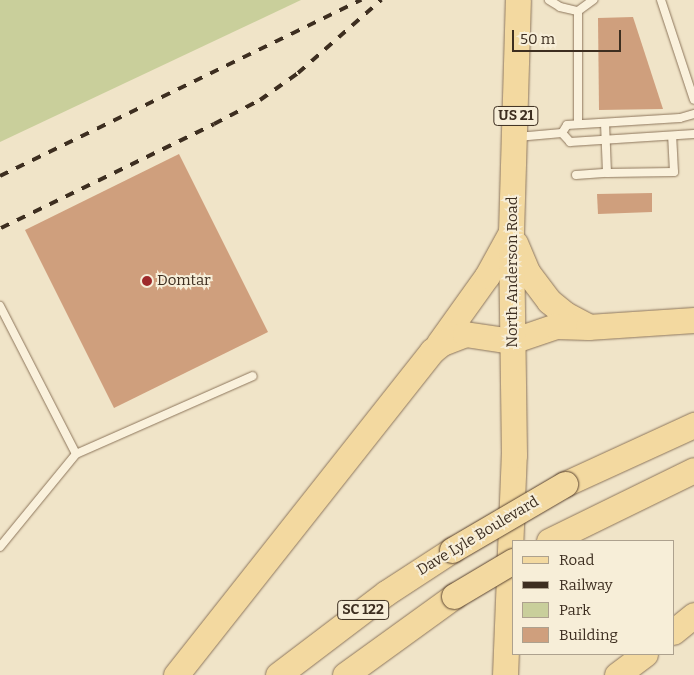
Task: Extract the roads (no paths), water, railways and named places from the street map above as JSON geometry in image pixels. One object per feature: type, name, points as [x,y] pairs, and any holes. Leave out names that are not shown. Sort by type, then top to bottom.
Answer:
[{"type":"main road","name":"North Anderson Road","points":[[512,540],[514,455],[511,232],[516,137],[518,0]]},
{"type":"main road","points":[[511,232],[522,261],[536,286],[557,308],[588,327]]},
{"type":"main road","points":[[176,675],[473,298],[511,232]]},
{"type":"main road","points":[[432,351],[448,340],[465,334],[512,341],[547,328],[694,320]]},
{"type":"main road","name":"Dave Lyle Boulevard","points":[[278,675],[350,619],[452,550],[565,484],[694,425]]},
{"type":"main road","points":[[558,536],[694,470]]},
{"type":"main road","name":"SC 122","points":[[345,675],[512,552]]},
{"type":"main road","name":"US 21","points":[[505,675],[512,552]]},
{"type":"main road","points":[[674,631],[694,615]]},
{"type":"main road","points":[[617,675],[644,655]]},
{"type":"lane","points":[[549,0],[560,7],[578,11]]},
{"type":"lane","points":[[578,11],[592,0]]},
{"type":"lane","points":[[661,0],[694,100]]},
{"type":"lane","points":[[578,11],[578,124]]},
{"type":"lane","points":[[562,133],[567,125],[680,118],[694,114]]},
{"type":"lane","points":[[605,122],[608,173]]},
{"type":"lane","points":[[516,137],[562,133]]},
{"type":"lane","points":[[562,133],[570,142],[694,135]]},
{"type":"lane","points":[[576,175],[674,172],[672,136]]},
{"type":"lane","points":[[0,306],[76,454]]},
{"type":"lane","points":[[0,547],[76,454],[253,376]]},
{"type":"railway","points":[[0,176],[361,0]]},
{"type":"railway","points":[[1,228],[260,100],[298,73],[381,0]]},
{"type":"place","name":"Domtar","points":[[147,281]]}]
